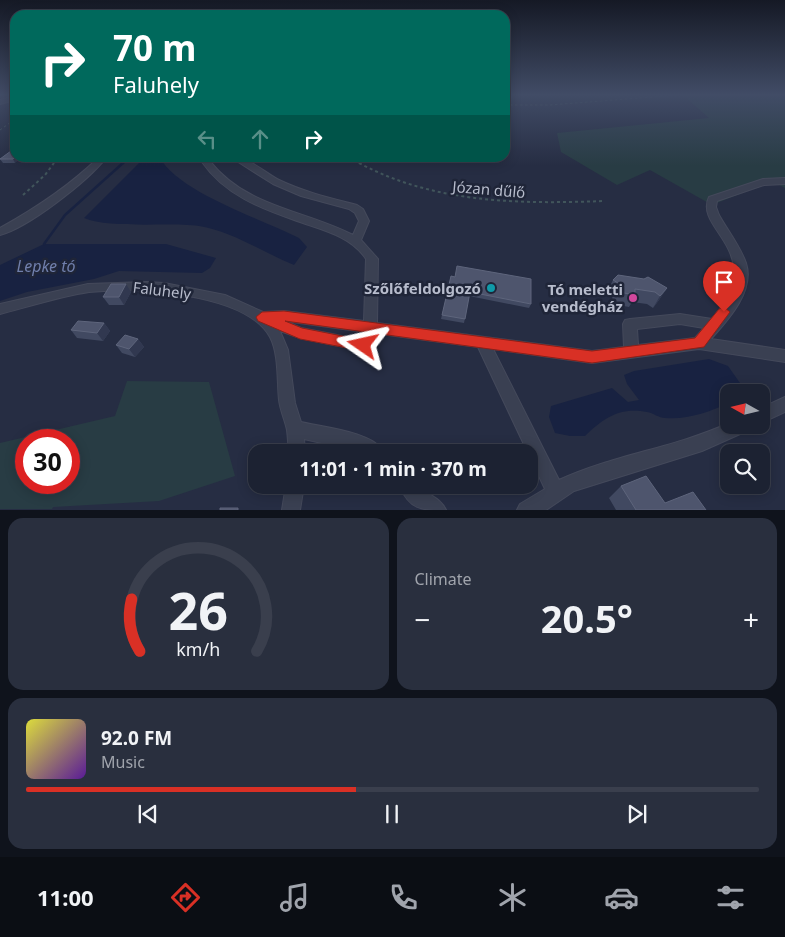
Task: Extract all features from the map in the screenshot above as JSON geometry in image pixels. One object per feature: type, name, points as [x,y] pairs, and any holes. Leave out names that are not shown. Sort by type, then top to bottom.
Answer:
[{"type":"street","points":[[0,232],[30,216],[85,176],[98,162]]},
{"type":"street","points":[[206,162],[212,172],[256,201],[356,240],[372,259],[370,329]]},
{"type":"street","points":[[243,162],[276,182],[304,194],[353,207],[359,211],[364,221],[356,240]]},
{"type":"street","points":[[699,343],[715,325],[740,286],[741,266],[710,207],[712,199],[763,182],[785,181]]},
{"type":"street","name":"Faluhely","points":[[0,309],[88,288],[164,287],[225,300],[262,317],[284,316],[370,329],[592,357],[699,343],[785,356]]},
{"type":"street","points":[[262,317],[300,333],[363,345]]},
{"type":"street","name":"Faluhely","points":[[262,317],[276,335],[281,350],[287,403],[296,429],[297,444]]},
{"type":"street","points":[[631,352],[630,324],[680,319],[715,325]]},
{"type":"street","points":[[483,344],[556,493]]},
{"type":"street","points":[[770,412],[785,404]]},
{"type":"street","points":[[296,429],[361,444]]},
{"type":"street","points":[[526,510],[539,505],[568,484],[623,465],[719,438],[726,434]]},
{"type":"street","points":[[291,510],[294,494]]},
{"type":"street","points":[[415,494],[437,510]]},
{"type":"path","points":[[22,196],[45,175],[55,162]]},
{"type":"path","name":"Józan dűlő","points":[[358,162],[397,180],[451,197],[497,202],[605,201]]},
{"type":"shaded area","points":[[701,119],[785,119],[785,188],[772,181],[712,205],[650,170],[617,185],[561,152],[557,133]]},
{"type":"shaded area","points":[[127,381],[209,382],[235,476],[159,501],[53,507],[52,509],[0,509],[0,443],[15,439],[15,494],[80,494],[80,429],[60,429],[115,416]]},
{"type":"water","points":[[140,162],[163,162],[170,171],[203,194],[299,238],[307,247],[294,265],[224,233],[199,226],[108,223],[84,218]]},
{"type":"water","name":"Lepke tó","points":[[44,244],[166,244],[216,258],[210,268],[202,273],[119,271],[94,279],[27,292],[0,301],[0,265]]},
{"type":"water","points":[[709,359],[728,366],[740,383],[720,384],[720,407],[690,417],[663,418],[647,412],[628,411],[606,419],[585,436],[555,433],[549,417],[551,406],[612,388],[628,402],[639,400],[627,384],[624,375],[634,371]]},
{"type":"building","points":[[10,152],[10,159],[0,159]]},
{"type":"building","name":"Szőlőfeldolgozó","points":[[457,266],[531,279],[531,304],[470,292],[465,319],[442,315],[451,276],[455,277]]},
{"type":"building","points":[[618,275],[644,279],[648,277],[667,288],[660,296],[655,292],[635,289],[635,295],[619,292],[618,283],[613,280]]},
{"type":"building","points":[[111,284],[126,284],[119,297],[103,297]]},
{"type":"building","points":[[78,321],[104,323],[97,333],[71,330]]},
{"type":"building","points":[[125,335],[138,339],[129,349],[116,345]]},
{"type":"building","points":[[646,476],[665,503],[693,492],[706,510],[636,510],[621,486]]},
{"type":"building","points":[[220,508],[238,508],[238,510],[220,510]]},
{"type":"waterway","points":[[44,244],[65,215],[123,163]]},
{"type":"place","name":"Szőlőfeldolgozó","points":[[491,288]]},
{"type":"place","name":"Tó meletti vendégház","points":[[633,298]]},
{"type":"route","points":[[363,345],[300,333],[262,317],[284,316],[370,329],[592,357],[699,343],[724,312]]}]
